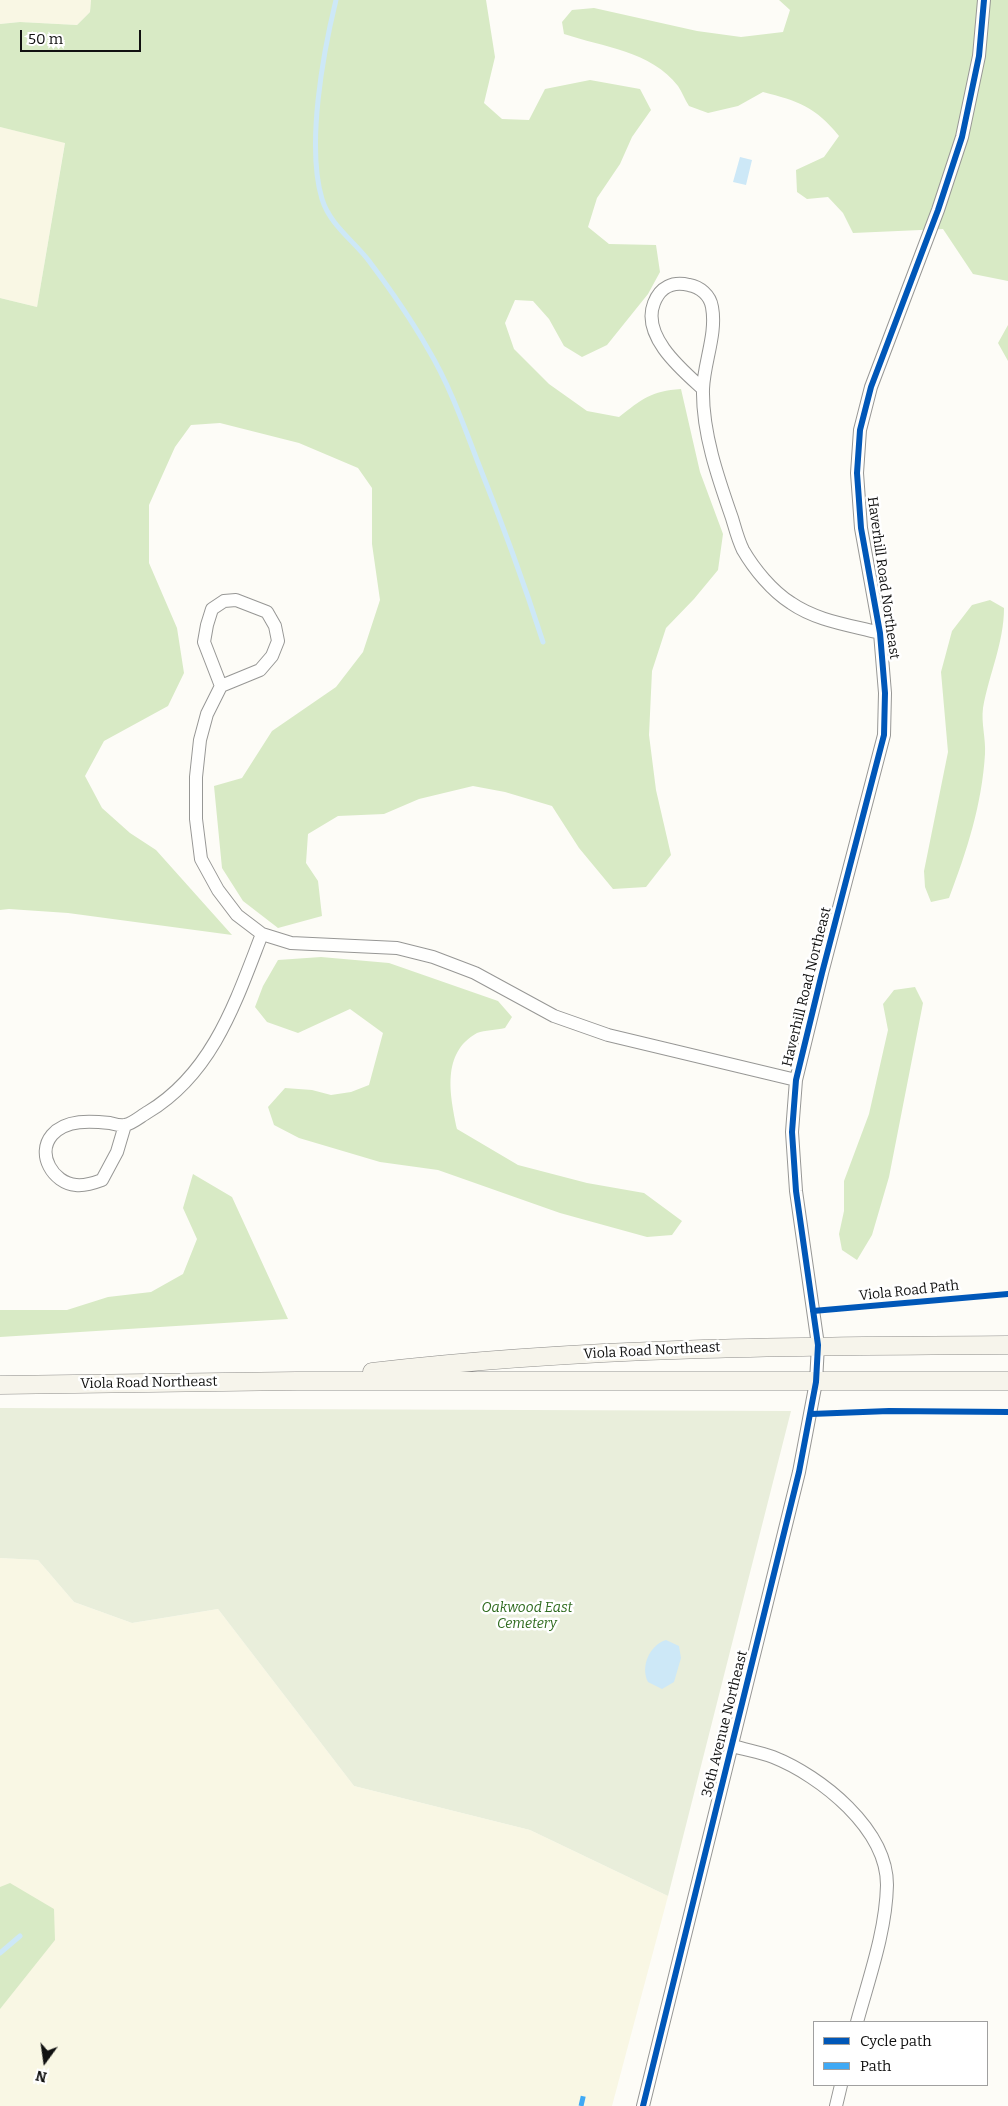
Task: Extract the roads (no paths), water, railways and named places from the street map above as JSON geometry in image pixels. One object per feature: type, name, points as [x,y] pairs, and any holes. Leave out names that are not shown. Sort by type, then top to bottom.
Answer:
[{"type":"main road","name":"Viola Road Northeast","points":[[298,1381],[384,1371],[636,1351],[818,1345],[1008,1345]]},
{"type":"main road","name":"Viola Road Northeast","points":[[0,1385],[298,1381],[1008,1381]]},
{"type":"street","name":"Haverhill Road Northeast","points":[[818,1345],[796,1191],[792,1132],[796,1080],[884,735],[885,693],[880,633],[861,528],[857,474],[860,430],[871,387],[938,210],[962,137],[979,56],[984,0]]},
{"type":"street","points":[[703,389],[684,372],[660,342],[652,326],[651,310],[656,298],[664,288],[675,283],[696,286],[707,294],[712,305],[712,334],[703,389],[706,424],[720,484],[743,550],[767,582],[790,603],[816,616],[880,633]]},
{"type":"street","points":[[221,686],[204,642],[212,609],[224,601],[236,600],[267,612],[276,626],[278,641],[272,656],[260,670],[221,686],[207,714],[200,740],[196,777],[196,811],[201,858],[218,890],[232,908],[262,934],[291,943],[397,948],[433,957],[475,973],[554,1016],[608,1035],[796,1080]]},
{"type":"street","points":[[125,1125],[117,1152],[102,1180],[76,1185],[63,1182],[51,1171],[46,1160],[46,1148],[52,1135],[63,1127],[79,1122],[125,1125],[156,1107],[190,1079],[211,1051],[231,1013],[262,934]]},
{"type":"street","name":"36th Avenue Northeast","points":[[643,2106],[733,1746],[806,1440],[816,1382],[818,1345]]},
{"type":"street","points":[[733,1746],[773,1757],[800,1770],[828,1790],[871,1834],[883,1858],[887,1883],[885,1909],[857,2021]]},
{"type":"street","points":[[836,2106],[841,2086]]},
{"type":"water","points":[[740,157],[752,160],[746,185],[733,182]]},
{"type":"water","points":[[666,1640],[679,1646],[681,1658],[674,1682],[662,1689],[648,1682],[645,1669],[651,1651],[655,1646]]},
{"type":"waterway","points":[[336,0],[326,46],[316,127],[317,177],[322,199],[330,217],[363,253],[400,304],[443,376],[503,528],[543,642]]},
{"type":"waterway","points":[[0,1953],[20,1936]]},
{"type":"park label","name":"Oakwood East Cemetery","points":[[527,1616]]}]
